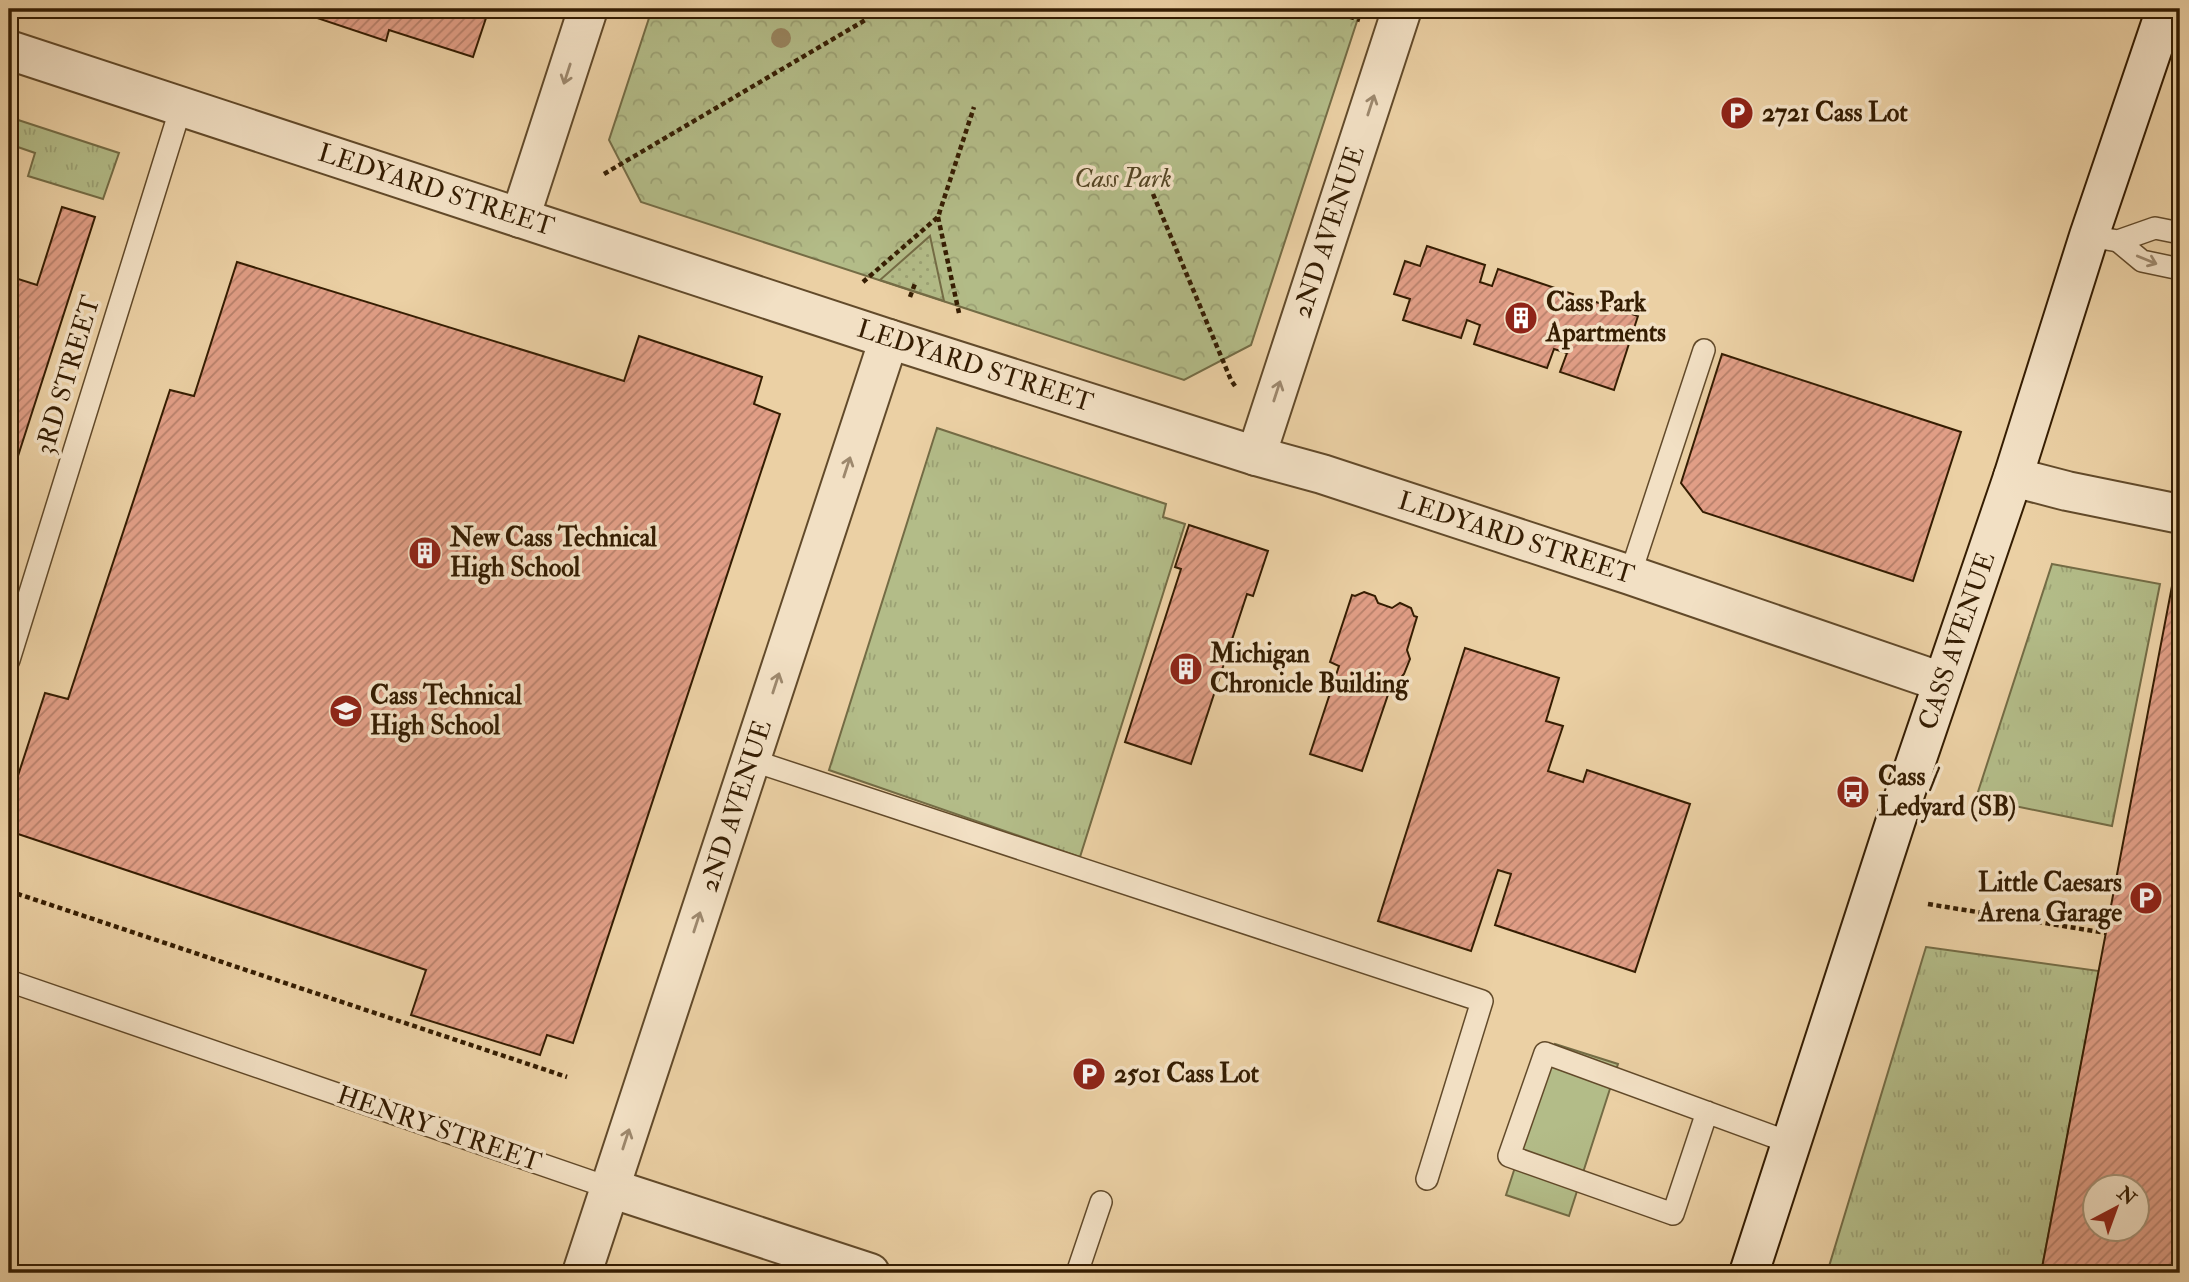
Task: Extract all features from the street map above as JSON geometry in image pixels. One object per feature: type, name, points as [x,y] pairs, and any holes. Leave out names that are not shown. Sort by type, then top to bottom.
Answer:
[{"type":"street","points":[[520,218],[588,9]]},
{"type":"street","name":"2ND AVENUE","points":[[1256,456],[1402,9]]},
{"type":"street","name":"CASS AVENUE","points":[[1749,1273],[1942,682],[2012,477],[2104,238],[2166,9]]},
{"type":"street","name":"LEDYARD STREET","points":[[9,50],[889,339],[1256,456],[1322,474],[1630,575],[1942,682]]},
{"type":"street","name":"2ND AVENUE","points":[[582,1273],[889,339]]},
{"type":"street","points":[[2012,477],[2067,491],[2180,513]]},
{"type":"street","name":"HENRY STREET","points":[[610,1188],[870,1273]]},
{"type":"lane","name":"3RD STREET","points":[[9,660],[181,107]]},
{"type":"lane","points":[[2104,238],[2155,228],[2180,233]]},
{"type":"lane","points":[[2104,238],[2142,261],[2180,269]]},
{"type":"lane","points":[[1630,575],[1704,349]]},
{"type":"lane","points":[[751,760],[1482,1001],[1427,1179]]},
{"type":"lane","name":"HENRY STREET","points":[[9,981],[610,1188]]},
{"type":"lane","points":[[1707,1112],[1673,1214],[1509,1156],[1545,1053],[1707,1112],[1791,1143]]},
{"type":"lane","points":[[1077,1273],[1101,1202]]},
{"type":"path","points":[[1325,9],[1362,21]]},
{"type":"path","points":[[604,174],[867,19]]},
{"type":"path","points":[[959,313],[938,217],[974,107]]},
{"type":"path","points":[[1153,194],[1231,380],[1239,391]]},
{"type":"path","points":[[863,282],[938,217]]},
{"type":"path","points":[[910,297],[916,281]]},
{"type":"path","points":[[9,891],[566,1077]]},
{"type":"path","points":[[1928,904],[2106,933]]},
{"type":"green space","name":"Cass Park","points":[[652,9],[1361,9],[1251,345],[1184,380],[641,202],[609,140]]},
{"type":"green space","points":[[9,117],[119,153],[103,199],[28,176],[35,153],[9,144]]},
{"type":"green space","points":[[930,236],[944,301],[880,280]]},
{"type":"green space","points":[[937,428],[1166,504],[1163,517],[1185,524],[1080,857],[829,770]]},
{"type":"green space","points":[[2052,564],[2160,584],[2112,826],[1976,798]]},
{"type":"green space","points":[[1926,947],[2099,971],[2041,1273],[1827,1273]]},
{"type":"green space","points":[[1555,1044],[1618,1064],[1569,1216],[1506,1195]]},
{"type":"building","points":[[489,9],[473,57],[389,30],[386,41],[296,11]]},
{"type":"building","points":[[62,207],[95,217],[9,484],[9,276],[37,285]]},
{"type":"building","name":"Cass Park Apartments","points":[[1427,246],[1485,265],[1480,282],[1492,286],[1498,269],[1573,294],[1567,310],[1579,314],[1584,298],[1638,316],[1614,390],[1560,372],[1567,353],[1554,349],[1547,368],[1474,344],[1480,325],[1467,320],[1461,338],[1403,320],[1410,299],[1394,294],[1405,261],[1420,266]]},
{"type":"building","name":"Cass Technical High School","points":[[237,262],[624,381],[639,336],[762,377],[754,404],[780,414],[573,1043],[547,1035],[540,1055],[411,1015],[426,970],[9,831],[9,803],[45,693],[68,699],[170,390],[194,396]]},
{"type":"building","points":[[1722,354],[1961,432],[1913,581],[1703,512],[1681,483]]},
{"type":"building","name":"Michigan Chronicle Building","points":[[1189,525],[1268,551],[1253,596],[1247,594],[1191,764],[1125,742],[1181,569],[1175,567]]},
{"type":"building","name":"Little Caesars Arena Garage","points":[[2172,586],[2180,587],[2180,1273],[2041,1273]]},
{"type":"building","points":[[1364,592],[1375,596],[1378,603],[1392,608],[1400,603],[1411,608],[1417,617],[1407,650],[1410,659],[1404,674],[1395,684],[1392,683],[1362,771],[1310,754],[1339,666],[1330,662],[1352,595]]},
{"type":"building","points":[[1465,648],[1559,678],[1546,721],[1563,726],[1548,771],[1583,782],[1587,770],[1690,804],[1635,972],[1495,925],[1511,874],[1498,870],[1471,951],[1378,921]]},
{"type":"place","name":"2721 Cass Lot","points":[[1737,113]]},
{"type":"place","name":"Cass Park Apartments","points":[[1521,318]]},
{"type":"place","name":"New Cass Technical High School","points":[[425,553]]},
{"type":"place","name":"Michigan Chronicle Building","points":[[1186,669]]},
{"type":"place","name":"Cass Technical High School","points":[[346,711]]},
{"type":"place","name":"Cass / Ledyard (SB)","points":[[1853,792]]},
{"type":"place","name":"Little Caesars Arena Garage","points":[[2146,898]]},
{"type":"place","name":"2501 Cass Lot","points":[[1089,1074]]}]
